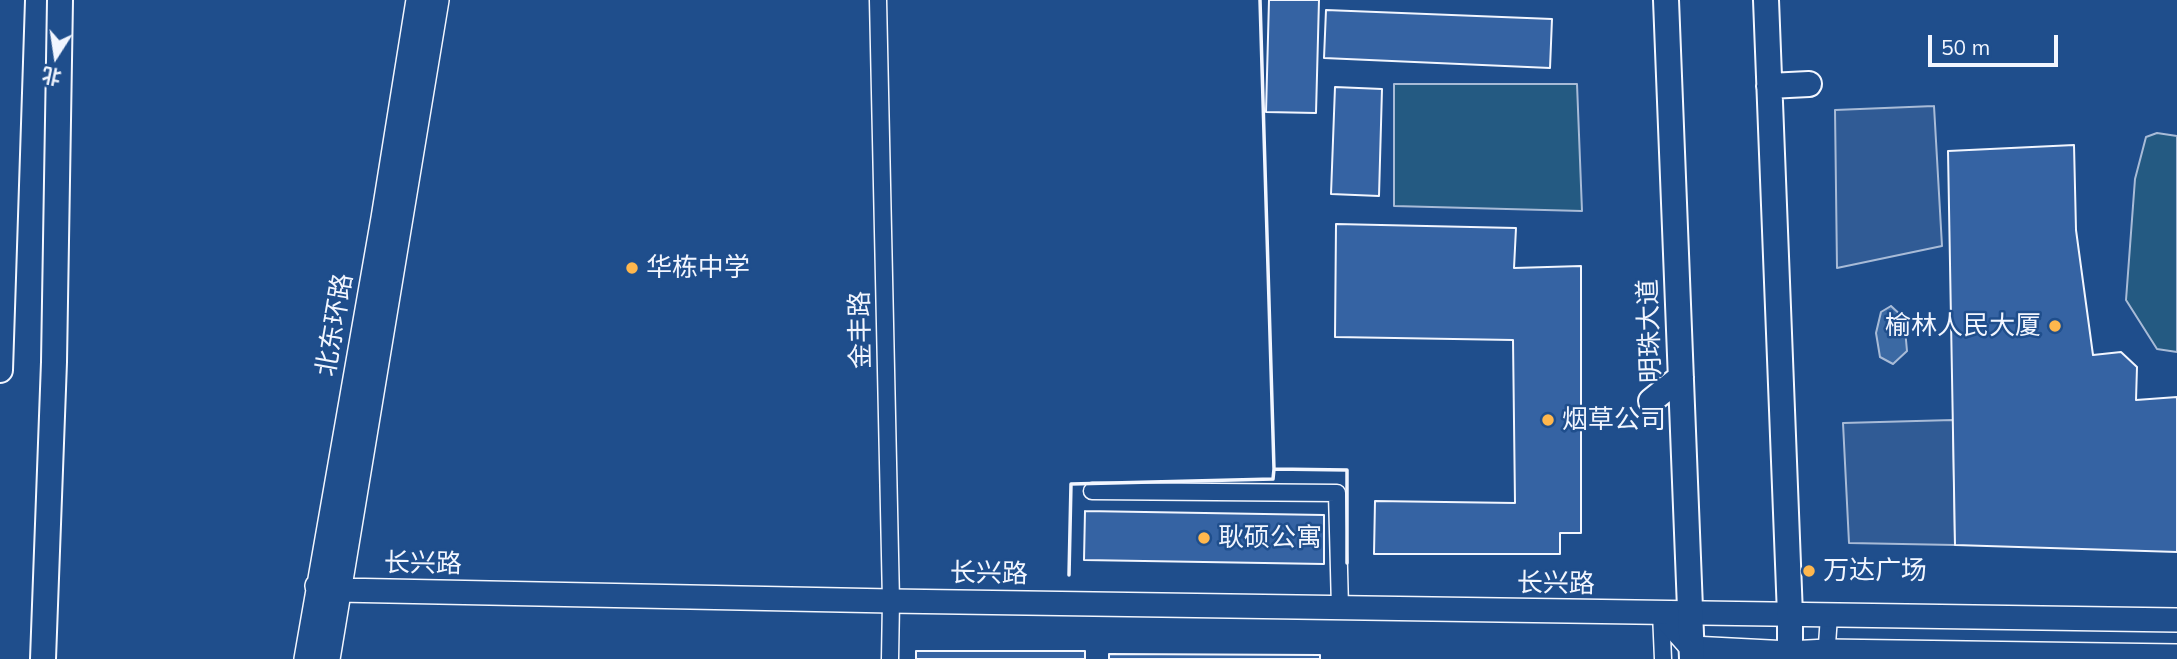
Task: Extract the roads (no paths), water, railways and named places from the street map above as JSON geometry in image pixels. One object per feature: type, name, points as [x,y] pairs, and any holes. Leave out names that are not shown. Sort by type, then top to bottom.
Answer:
[{"type":"main road","points":[[0,369],[12,0]]},
{"type":"main road","points":[[43,659],[54,362],[60,0]]},
{"type":"main road","name":"北东环路","points":[[328,659],[328,588],[418,0]]},
{"type":"main road","name":"北东环路","points":[[306,659],[328,588],[438,0]]},
{"type":"main road","name":"明珠大道","points":[[1666,0],[1692,653]]},
{"type":"main road","points":[[1766,0],[1790,615],[1789,656]]},
{"type":"main road","points":[[1769,86],[1809,84]]},
{"type":"main road","points":[[1651,401],[1681,376]]},
{"type":"main road","name":"长兴路","points":[[328,588],[891,601],[2177,620]]},
{"type":"main road","points":[[1661,613],[1692,653],[1789,656],[2177,656]]},
{"type":"street","name":"金丰路","points":[[878,0],[890,659]]},
{"type":"street","points":[[1092,491],[1338,493],[1331,502],[1340,608]]},
{"type":"street","points":[[1661,613],[1663,659]]},
{"type":"street","points":[[1826,655],[1829,616]]},
{"type":"place","name":"华栋中学","points":[[632,268]]},
{"type":"place","name":"榆林人民大厦","points":[[2055,326]]},
{"type":"place","name":"烟草公司","points":[[1548,420]]},
{"type":"place","name":"耿硕公寓","points":[[1204,538]]},
{"type":"place","name":"万达广场","points":[[1809,571]]}]
